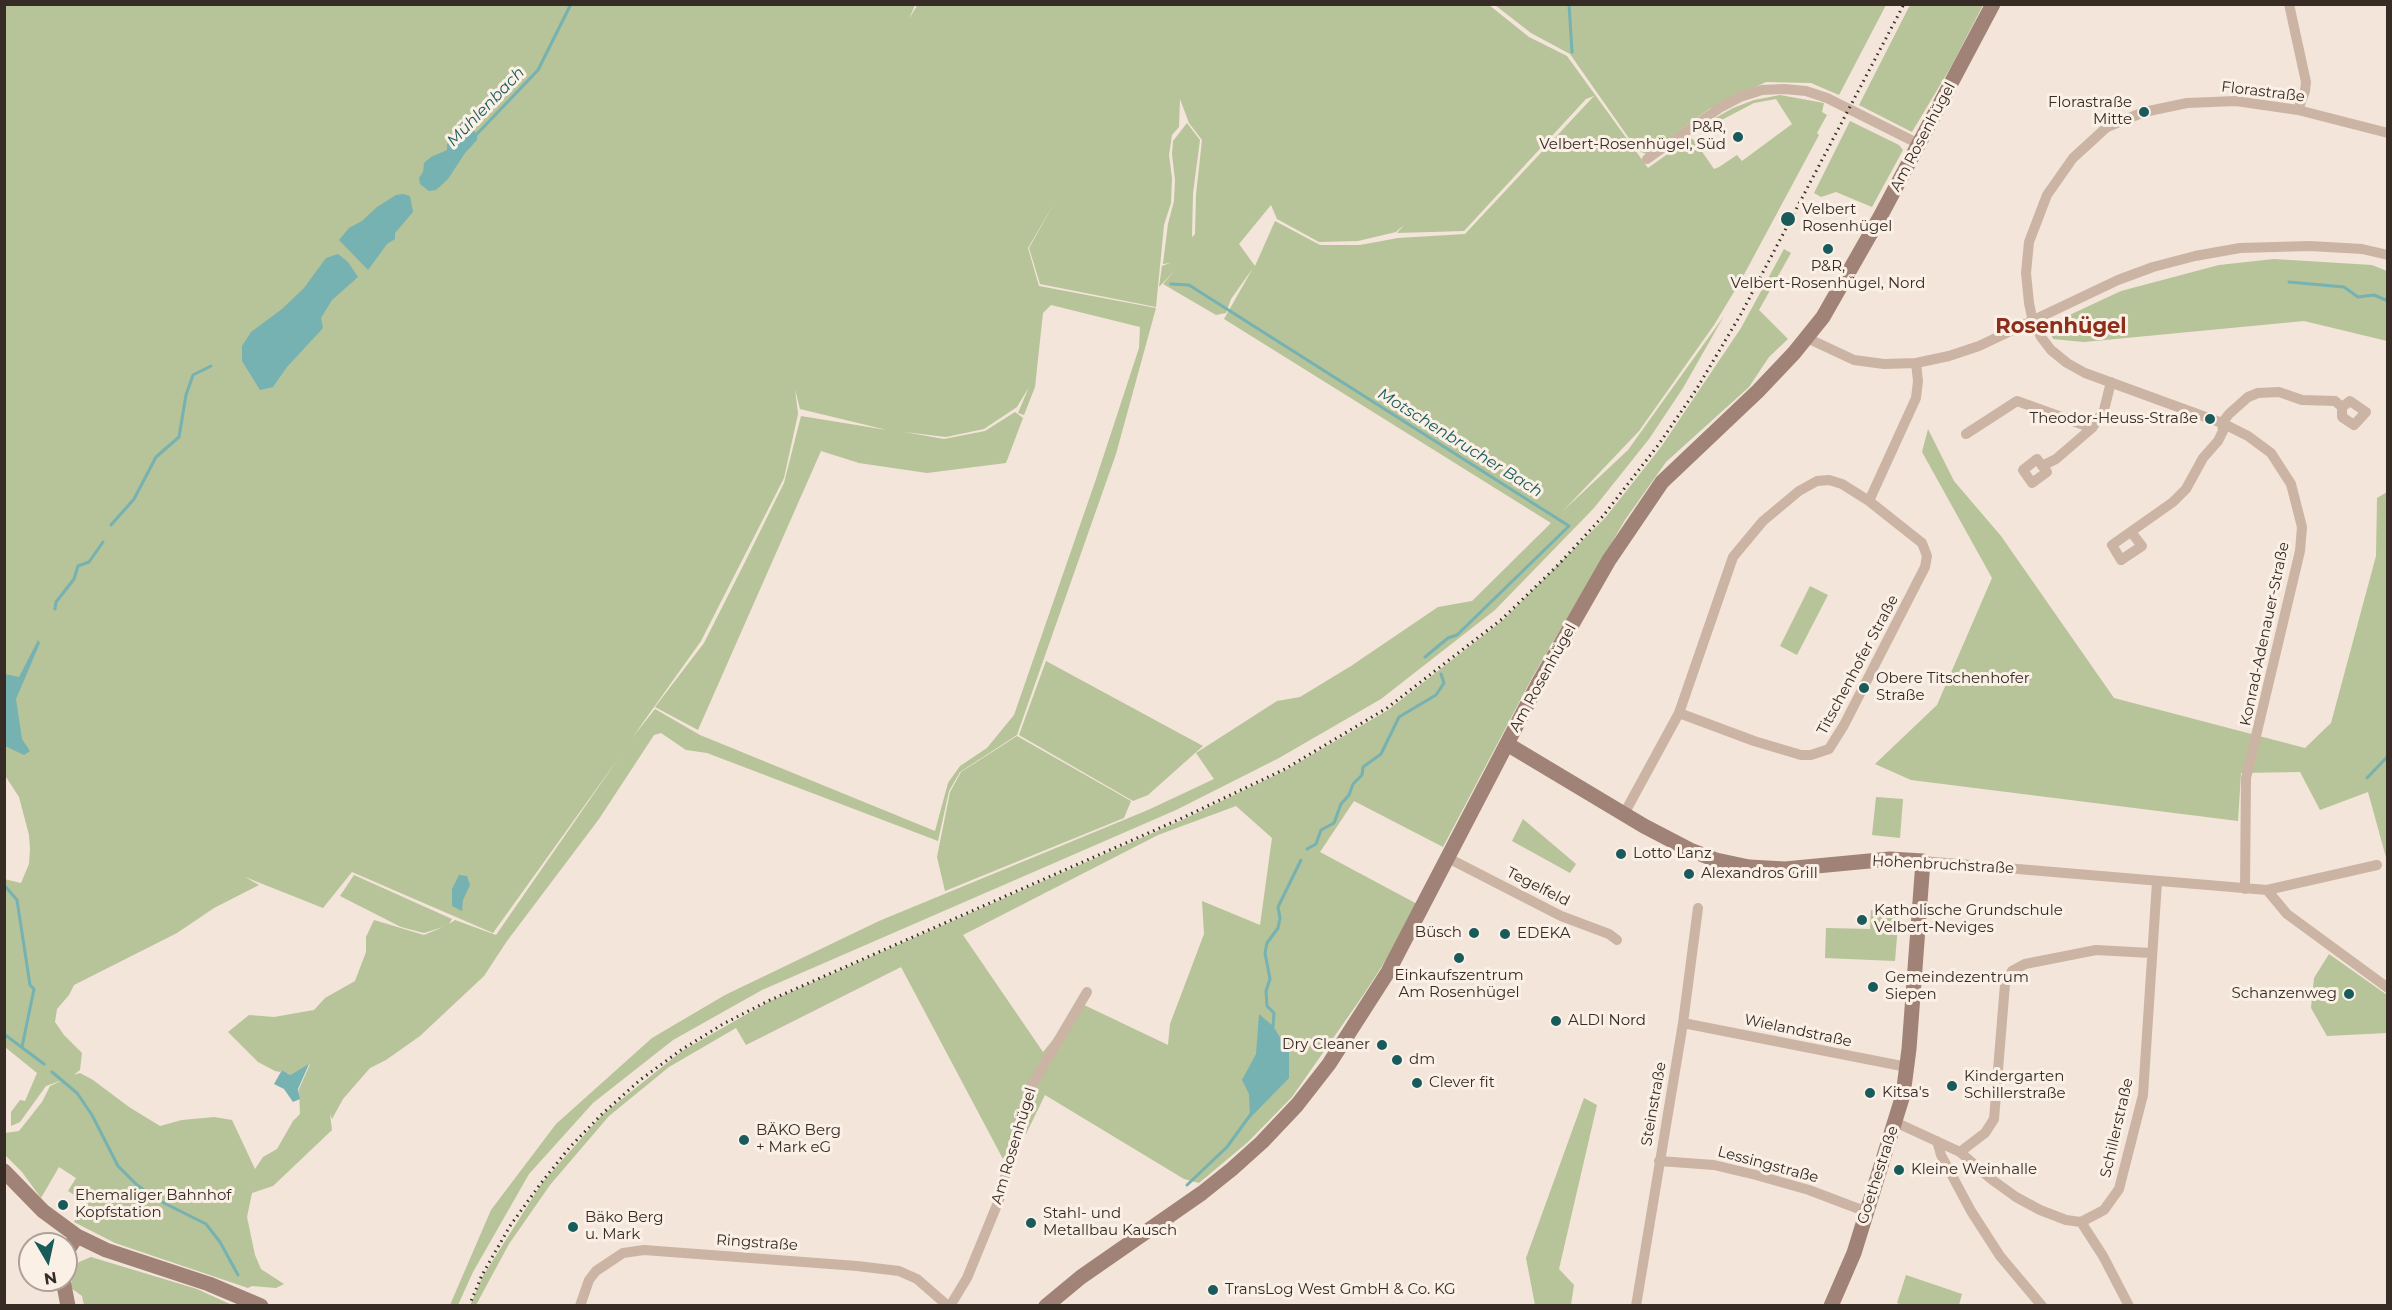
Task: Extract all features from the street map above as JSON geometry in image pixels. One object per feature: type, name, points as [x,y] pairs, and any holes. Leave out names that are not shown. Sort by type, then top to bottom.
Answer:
[{"type":"street","name":"Am Rosenhügel","points":[[1046,1305],[1097,1266],[1202,1193],[1262,1142],[1297,1105],[1329,1064],[1373,997],[1539,682],[1609,560],[1656,490],[1678,465],[1758,391],[1807,338],[1823,317],[1994,4]]},
{"type":"street","points":[[2289,4],[2306,82],[2298,110]]},
{"type":"street","points":[[1647,159],[1721,107],[1740,97],[1762,90],[1806,91],[1827,98],[1919,144]]},
{"type":"street","name":"Florastraße","points":[[2033,322],[2028,303],[2025,273],[2029,242],[2036,219],[2060,174],[2073,158],[2107,127],[2144,112],[2207,101],[2236,101],[2298,110],[2388,133]]},
{"type":"street","points":[[1807,338],[1854,360],[1884,364],[1916,363],[1949,356],[1979,346],[2118,280],[2153,267],[2195,256],[2240,248],[2310,246],[2362,249],[2388,255]]},
{"type":"street","name":"Konrad-Adenauer-Straße","points":[[2033,322],[2051,350],[2067,363],[2111,382],[2222,423],[2248,436],[2271,453],[2291,484],[2302,527],[2296,575],[2246,778],[2245,889]]},
{"type":"street","points":[[1869,501],[1916,398],[1918,381],[1916,363]]},
{"type":"street","points":[[2042,466],[2056,459],[2092,428],[2104,410],[2111,382]]},
{"type":"street","points":[[2131,532],[2173,502],[2186,489],[2203,458],[2218,441],[2223,431],[2222,423],[2238,404],[2258,393],[2279,392],[2302,400],[2335,401],[2342,407]]},
{"type":"street","points":[[1966,434],[2017,401],[2092,428]]},
{"type":"street","name":"Titschenhofer Straße","points":[[1624,814],[1679,713],[1733,557],[1763,521],[1799,491],[1817,481],[1829,480],[1842,484],[1869,501],[1922,543],[1927,556],[1925,567],[1844,725],[1829,749],[1811,755],[1801,755],[1754,741],[1679,713]]},
{"type":"street","name":"Hohenbruchstraße","points":[[1507,744],[1624,814],[1690,850],[1716,860],[1749,867],[1794,869],[1890,859],[2267,890],[2377,865]]},
{"type":"street","name":"Tegelfeld","points":[[1448,858],[1561,916],[1609,934],[1617,940]]},
{"type":"street","name":"Goethestraße","points":[[1832,1305],[1854,1253],[1900,1105],[1907,1067],[1923,861]]},
{"type":"street","name":"Schillerstraße","points":[[2081,1222],[2104,1210],[2119,1189],[2143,1095],[2157,882]]},
{"type":"street","points":[[2267,890],[2287,914],[2388,988]]},
{"type":"street","name":"Steinstraße","points":[[1636,1305],[1683,1023],[1698,908]]},
{"type":"street","points":[[1960,1152],[1985,1133],[1994,1119],[2005,984],[2012,970],[2025,964],[2097,950],[2151,953]]},
{"type":"street","name":"Am Rosenhügel","points":[[949,1305],[967,1278],[999,1200],[1021,1116],[1032,1085],[1087,992]]},
{"type":"street","name":"Wielandstraße","points":[[1683,1023],[1907,1067]]},
{"type":"street","points":[[1895,1122],[1960,1152],[2016,1197],[2057,1217],[2081,1222],[2103,1256],[2129,1305]]},
{"type":"street","points":[[1937,1141],[1941,1155],[1961,1193],[2000,1256],[2042,1305]]},
{"type":"street","name":"Lessingstraße","points":[[1659,1161],[1714,1165],[1756,1175],[1809,1190],[1867,1212]]},
{"type":"street","points":[[4,1171],[43,1211],[72,1232]]},
{"type":"street","points":[[78,1236],[106,1250],[209,1284],[261,1305]]},
{"type":"street","name":"Ringstraße","points":[[580,1305],[589,1280],[596,1271],[623,1253],[644,1250],[899,1271],[917,1279],[949,1305]]},
{"type":"green space","points":[[918,4],[1489,5],[1529,37],[1567,56],[1648,168],[1690,138],[1694,140],[1714,169],[1737,155],[1742,161],[1792,124],[1776,99],[1754,103],[1712,125],[1710,121],[1733,108],[1754,100],[1780,95],[1824,103],[1822,112],[1827,115],[1817,133],[1819,135],[1740,282],[1714,325],[1639,431],[1563,511],[1628,450],[1724,316],[1683,388],[1649,439],[1594,508],[1495,610],[1381,699],[1279,758],[1176,810],[762,990],[673,1040],[593,1103],[529,1174],[473,1272],[458,1305],[450,1305],[491,1210],[556,1124],[652,1038],[725,995],[879,921],[1148,810],[1214,779],[1196,753],[1277,701],[1300,697],[1351,666],[1438,607],[1472,601],[1551,523],[1224,319],[1253,268],[1231,299],[1226,313],[1216,315],[1163,284],[1176,269],[1159,287],[1162,266],[1170,263],[1163,264],[1168,224],[1174,201],[1173,141],[1187,123],[1200,140],[1193,193],[1192,237],[1195,234],[1196,195],[1202,140],[1189,123],[1180,99],[1179,127],[1172,135],[1169,155],[1172,178],[1171,203],[1164,225],[1156,307],[1040,284],[1029,248],[1055,202],[1028,248],[1039,286],[1156,308],[1116,454],[1017,735],[960,772],[949,791],[938,841],[707,753],[686,750],[661,733],[654,735],[599,819],[507,941],[484,976],[420,1036],[386,1060],[370,1068],[343,1099],[332,1119],[330,1114],[332,1130],[273,1186],[252,1193],[247,1217],[255,1255],[261,1269],[284,1284],[276,1288],[252,1286],[248,1288],[115,1243],[74,1222],[85,1202],[68,1191],[76,1178],[59,1167],[41,1198],[22,1172],[5,1155],[5,1133],[19,1131],[42,1102],[50,1086],[63,1080],[46,1086],[20,1122],[11,1126],[11,1112],[20,1100],[25,1101],[37,1073],[5,1047],[4,879],[21,883],[29,864],[30,849],[29,835],[19,797],[4,774],[5,5],[915,5],[909,19]],"holes":[[[1594,96],[1465,234],[1398,238],[1360,245],[1320,245],[1275,221],[1255,266],[1239,244],[1271,205],[1277,219],[1319,242],[1358,241],[1396,232],[1404,225],[1397,233],[1464,231],[1586,99]],[[1051,305],[1140,327],[1139,348],[1014,715],[987,748],[960,766],[948,783],[935,831],[700,735],[655,709],[632,738],[701,641],[784,478],[798,414],[795,389],[800,409],[887,430],[801,416],[784,483],[746,560],[704,643],[655,707],[698,730],[821,451],[859,463],[927,473],[1006,463],[1023,418],[1015,412],[985,431],[944,439],[904,432],[946,437],[984,429],[1017,407],[1029,387],[1018,413],[1024,415],[1035,387],[1043,313]],[[620,756],[496,935],[455,920],[449,924],[452,919],[354,875],[340,896],[401,927],[424,933],[443,927],[424,935],[374,920],[366,937],[366,952],[355,981],[325,998],[314,1010],[274,1017],[249,1015],[228,1032],[258,1062],[275,1071],[282,1070],[290,1075],[310,1064],[299,1089],[300,1114],[293,1121],[277,1149],[263,1157],[255,1169],[232,1120],[214,1117],[182,1120],[160,1126],[129,1107],[93,1080],[80,1073],[74,1075],[80,1070],[82,1053],[55,1022],[57,1009],[74,985],[177,933],[214,908],[259,885],[245,877],[323,908],[352,872],[493,933]]]},
{"type":"green space","points":[[1495,5],[1886,5],[1839,95],[1811,83],[1766,82],[1709,109],[1647,154],[1641,152],[1633,144],[1570,54],[1531,33]]},
{"type":"green space","points":[[1910,5],[1983,5],[1952,65],[1912,132],[1859,105]]},
{"type":"green space","points":[[1850,121],[1899,145],[1903,150],[1872,207],[1836,192],[1821,197],[1814,193]]},
{"type":"green space","points":[[1784,249],[1791,253],[1759,310],[1788,339],[1769,357],[1749,387],[1666,462],[1625,520],[1533,676],[1443,847],[1354,801],[1320,852],[1419,905],[1364,994],[1292,1097],[1248,1142],[1199,1183],[1184,1179],[1045,1095],[1026,1134],[1021,1135],[1003,1159],[901,967],[746,1045],[736,1028],[669,1067],[609,1116],[550,1185],[509,1244],[476,1305],[470,1306],[483,1276],[542,1183],[602,1115],[682,1051],[768,1002],[1182,820],[1286,770],[1388,710],[1503,620],[1605,518],[1661,447],[1741,328]],"holes":[[[1236,806],[1272,838],[1260,925],[1202,901],[1204,934],[1170,1024],[1168,1045],[1082,1004],[1043,1052],[963,935],[1158,835]]]},
{"type":"green space","points":[[2274,259],[2372,265],[2387,271],[2387,341],[2304,321],[2084,342],[2053,339],[2048,325],[2121,291],[2219,265]]},
{"type":"green space","points":[[1928,429],[1954,481],[2001,536],[2114,698],[2305,748],[2331,723],[2376,556],[2377,498],[2387,492],[2387,861],[2368,792],[2320,810],[2300,772],[2241,773],[2238,821],[1911,780],[1875,764],[1937,705],[1992,578],[1922,452]]},
{"type":"green space","points":[[1810,586],[1828,595],[1797,655],[1780,646]]},
{"type":"green space","points":[[1046,661],[1203,746],[1148,795],[1133,801],[1019,735]]},
{"type":"green space","points":[[1017,736],[1131,801],[1124,818],[945,891],[937,857],[950,792],[961,772]]},
{"type":"green space","points":[[1876,797],[1903,799],[1900,838],[1872,835]]},
{"type":"green space","points":[[1523,819],[1576,864],[1570,873],[1512,841]]},
{"type":"green space","points":[[1871,910],[1899,912],[1895,961],[1825,958],[1826,928],[1870,929]]},
{"type":"green space","name":"Schanzenweg","points":[[2329,954],[2387,995],[2387,1033],[2327,1036],[2311,1008],[2314,978]]},
{"type":"green space","points":[[1584,1098],[1597,1105],[1559,1269],[1574,1285],[1571,1305],[1535,1305],[1526,1258]]},
{"type":"green space","points":[[91,1257],[197,1289],[232,1305],[84,1305],[82,1296],[76,1292],[79,1262]]},
{"type":"green space","points":[[1906,1275],[1962,1294],[1959,1305],[1905,1306],[1897,1303]]},
{"type":"water","points":[[474,131],[477,134],[477,140],[465,153],[448,179],[436,190],[429,191],[420,184],[419,178],[423,172],[424,163],[447,150],[447,144],[461,132]]},
{"type":"water","points":[[396,195],[410,196],[413,212],[395,233],[395,239],[387,244],[368,270],[339,240],[349,228],[362,221],[377,207]]},
{"type":"water","points":[[338,254],[348,262],[358,277],[332,300],[321,318],[323,328],[287,367],[273,387],[260,390],[242,361],[242,346],[251,332],[282,309],[304,288],[326,258]]},
{"type":"water","points":[[38,640],[40,643],[16,699],[22,739],[30,751],[24,755],[5,746],[5,674],[19,677]]},
{"type":"water","points":[[459,875],[467,876],[470,885],[463,900],[462,911],[452,906],[452,889]]},
{"type":"water","points":[[1259,1014],[1273,1026],[1289,1052],[1289,1078],[1250,1118],[1249,1094],[1242,1080],[1256,1054]]},
{"type":"water","points":[[309,1064],[298,1089],[300,1099],[293,1102],[284,1089],[274,1084],[282,1070],[290,1075]]},
{"type":"waterway","name":"Mühlenbach","points":[[476,135],[538,70],[571,4]]},
{"type":"waterway","points":[[1569,4],[1572,52]]},
{"type":"waterway","points":[[2289,282],[2344,287],[2358,297],[2374,295],[2388,301]]},
{"type":"waterway","name":"Motschenbrucher Bach","points":[[1171,284],[1189,285],[1569,526],[1457,635],[1448,638],[1425,657]]},
{"type":"waterway","name":"Mühlenbach","points":[[111,525],[134,499],[156,457],[179,437],[186,395],[193,375],[211,366]]},
{"type":"waterway","name":"Mühlenbach","points":[[55,609],[56,602],[74,579],[78,566],[89,562],[103,542]]},
{"type":"waterway","name":"Motschenbrucher Bach","points":[[1307,849],[1316,844],[1321,830],[1334,823],[1341,804],[1349,795],[1353,784],[1362,775],[1363,767],[1381,754],[1399,717],[1436,695],[1444,683],[1441,674]]},
{"type":"waterway","points":[[2367,778],[2388,756]]},
{"type":"waterway","name":"Motschenbrucher Bach","points":[[1273,1027],[1274,1013],[1267,1006],[1266,991],[1270,979],[1265,953],[1267,943],[1278,928],[1280,918],[1278,907],[1301,860]]},
{"type":"waterway","name":"Mühlenbach","points":[[4,885],[17,900],[30,985],[34,989],[22,1047]]},
{"type":"waterway","name":"Mühlenbach","points":[[4,1034],[44,1064]]},
{"type":"waterway","points":[[52,1072],[77,1093],[92,1115],[118,1166],[137,1185],[158,1200],[206,1224],[220,1242],[238,1275]]},
{"type":"waterway","name":"Motschenbrucher Bach","points":[[1187,1185],[1227,1147],[1251,1114]]},
{"type":"railway","points":[[469,1306],[482,1275],[510,1226],[570,1147],[640,1080],[681,1050],[723,1024],[768,1001],[1180,819],[1285,769],[1387,708],[1502,619],[1559,564],[1603,516],[1659,444],[1696,390],[1741,314],[1904,4]]},
{"type":"place","name":"Florastraße Mitte","points":[[2144,112]]},
{"type":"place","name":"P&R, Velbert-Rosenhügel, Süd","points":[[1738,137]]},
{"type":"place","name":"Velbert Rosenhügel","points":[[1788,219]]},
{"type":"place","name":"P&R, Velbert-Rosenhügel, Nord","points":[[1828,249]]},
{"type":"place","name":"Theodor-Heuss-Straße","points":[[2210,419]]},
{"type":"place","name":"Obere Titschenhofer Straße","points":[[1864,688]]},
{"type":"place","name":"Lotto Lanz","points":[[1621,854]]},
{"type":"place","name":"Alexandros Grill","points":[[1689,874]]},
{"type":"place","name":"Katholische Grundschule Velbert-Neviges","points":[[1862,920]]},
{"type":"place","name":"Büsch","points":[[1474,933]]},
{"type":"place","name":"EDEKA","points":[[1505,934]]},
{"type":"place","name":"Einkaufszentrum Am Rosenhügel","points":[[1459,958]]},
{"type":"place","name":"Gemeindezentrum Siepen","points":[[1873,987]]},
{"type":"place","name":"Schanzenweg","points":[[2349,994]]},
{"type":"place","name":"ALDI Nord","points":[[1556,1021]]},
{"type":"place","name":"Dry Cleaner","points":[[1382,1045]]},
{"type":"place","name":"dm","points":[[1397,1060]]},
{"type":"place","name":"Clever fit","points":[[1417,1083]]},
{"type":"place","name":"Kindergarten Schillerstraße","points":[[1952,1086]]},
{"type":"place","name":"Kitsa's","points":[[1870,1093]]},
{"type":"place","name":"BÄKO Berg + Mark eG","points":[[744,1140]]},
{"type":"place","name":"Kleine Weinhalle","points":[[1899,1170]]},
{"type":"place","name":"Ehemaliger Bahnhof Kopfstation","points":[[63,1205]]},
{"type":"place","name":"Stahl- und Metallbau Kausch","points":[[1031,1223]]},
{"type":"place","name":"Bäko Berg u. Mark","points":[[573,1227]]},
{"type":"place","name":"TransLog West GmbH & Co. KG","points":[[1213,1290]]},
{"type":"district","name":"Rosenhügel","points":[[2061,327]]}]
